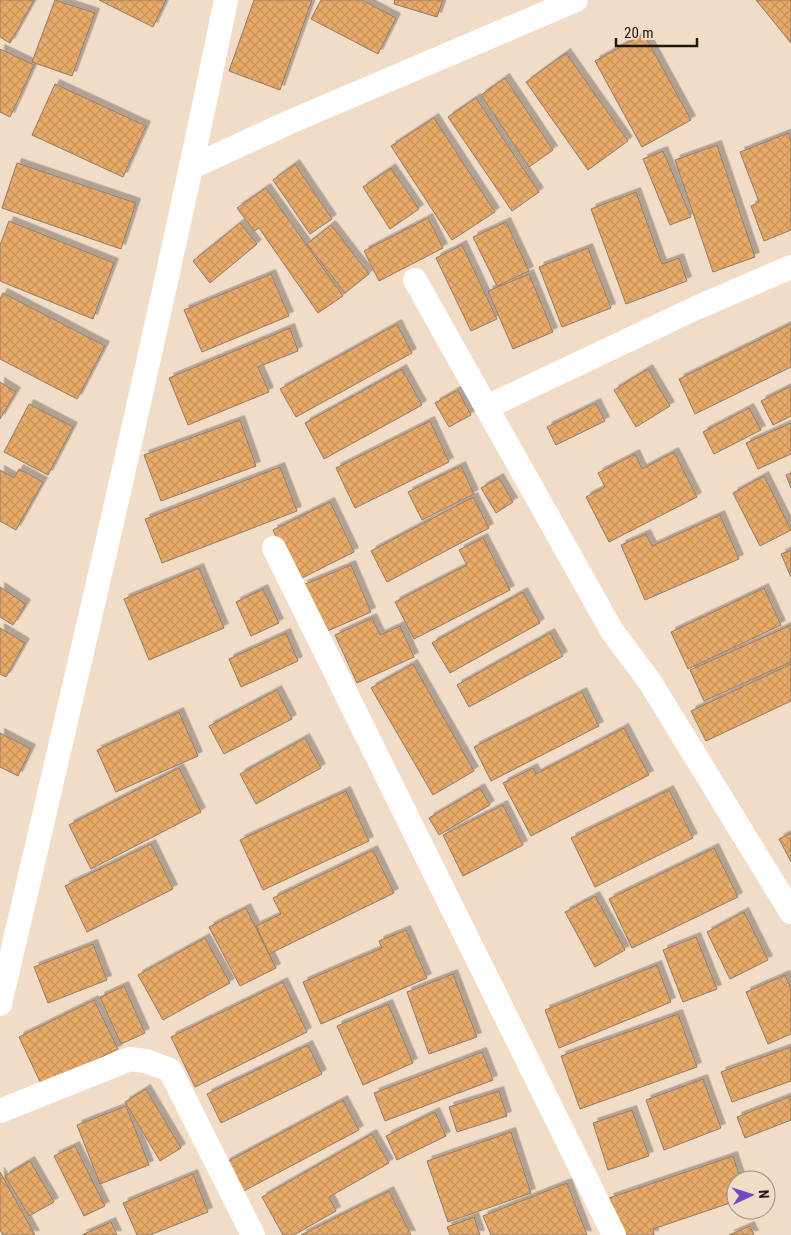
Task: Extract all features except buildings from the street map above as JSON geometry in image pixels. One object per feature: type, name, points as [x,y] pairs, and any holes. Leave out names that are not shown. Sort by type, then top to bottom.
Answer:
[{"type":"street","points":[[0,1004],[192,167],[226,0]]},
{"type":"street","points":[[192,167],[292,121],[576,0]]},
{"type":"street","points":[[487,407],[696,308],[791,267]]},
{"type":"street","points":[[415,280],[612,631],[650,682],[791,912]]},
{"type":"street","points":[[274,548],[614,1235]]},
{"type":"street","points":[[0,1111],[130,1059],[146,1061],[170,1070],[254,1235]]}]
